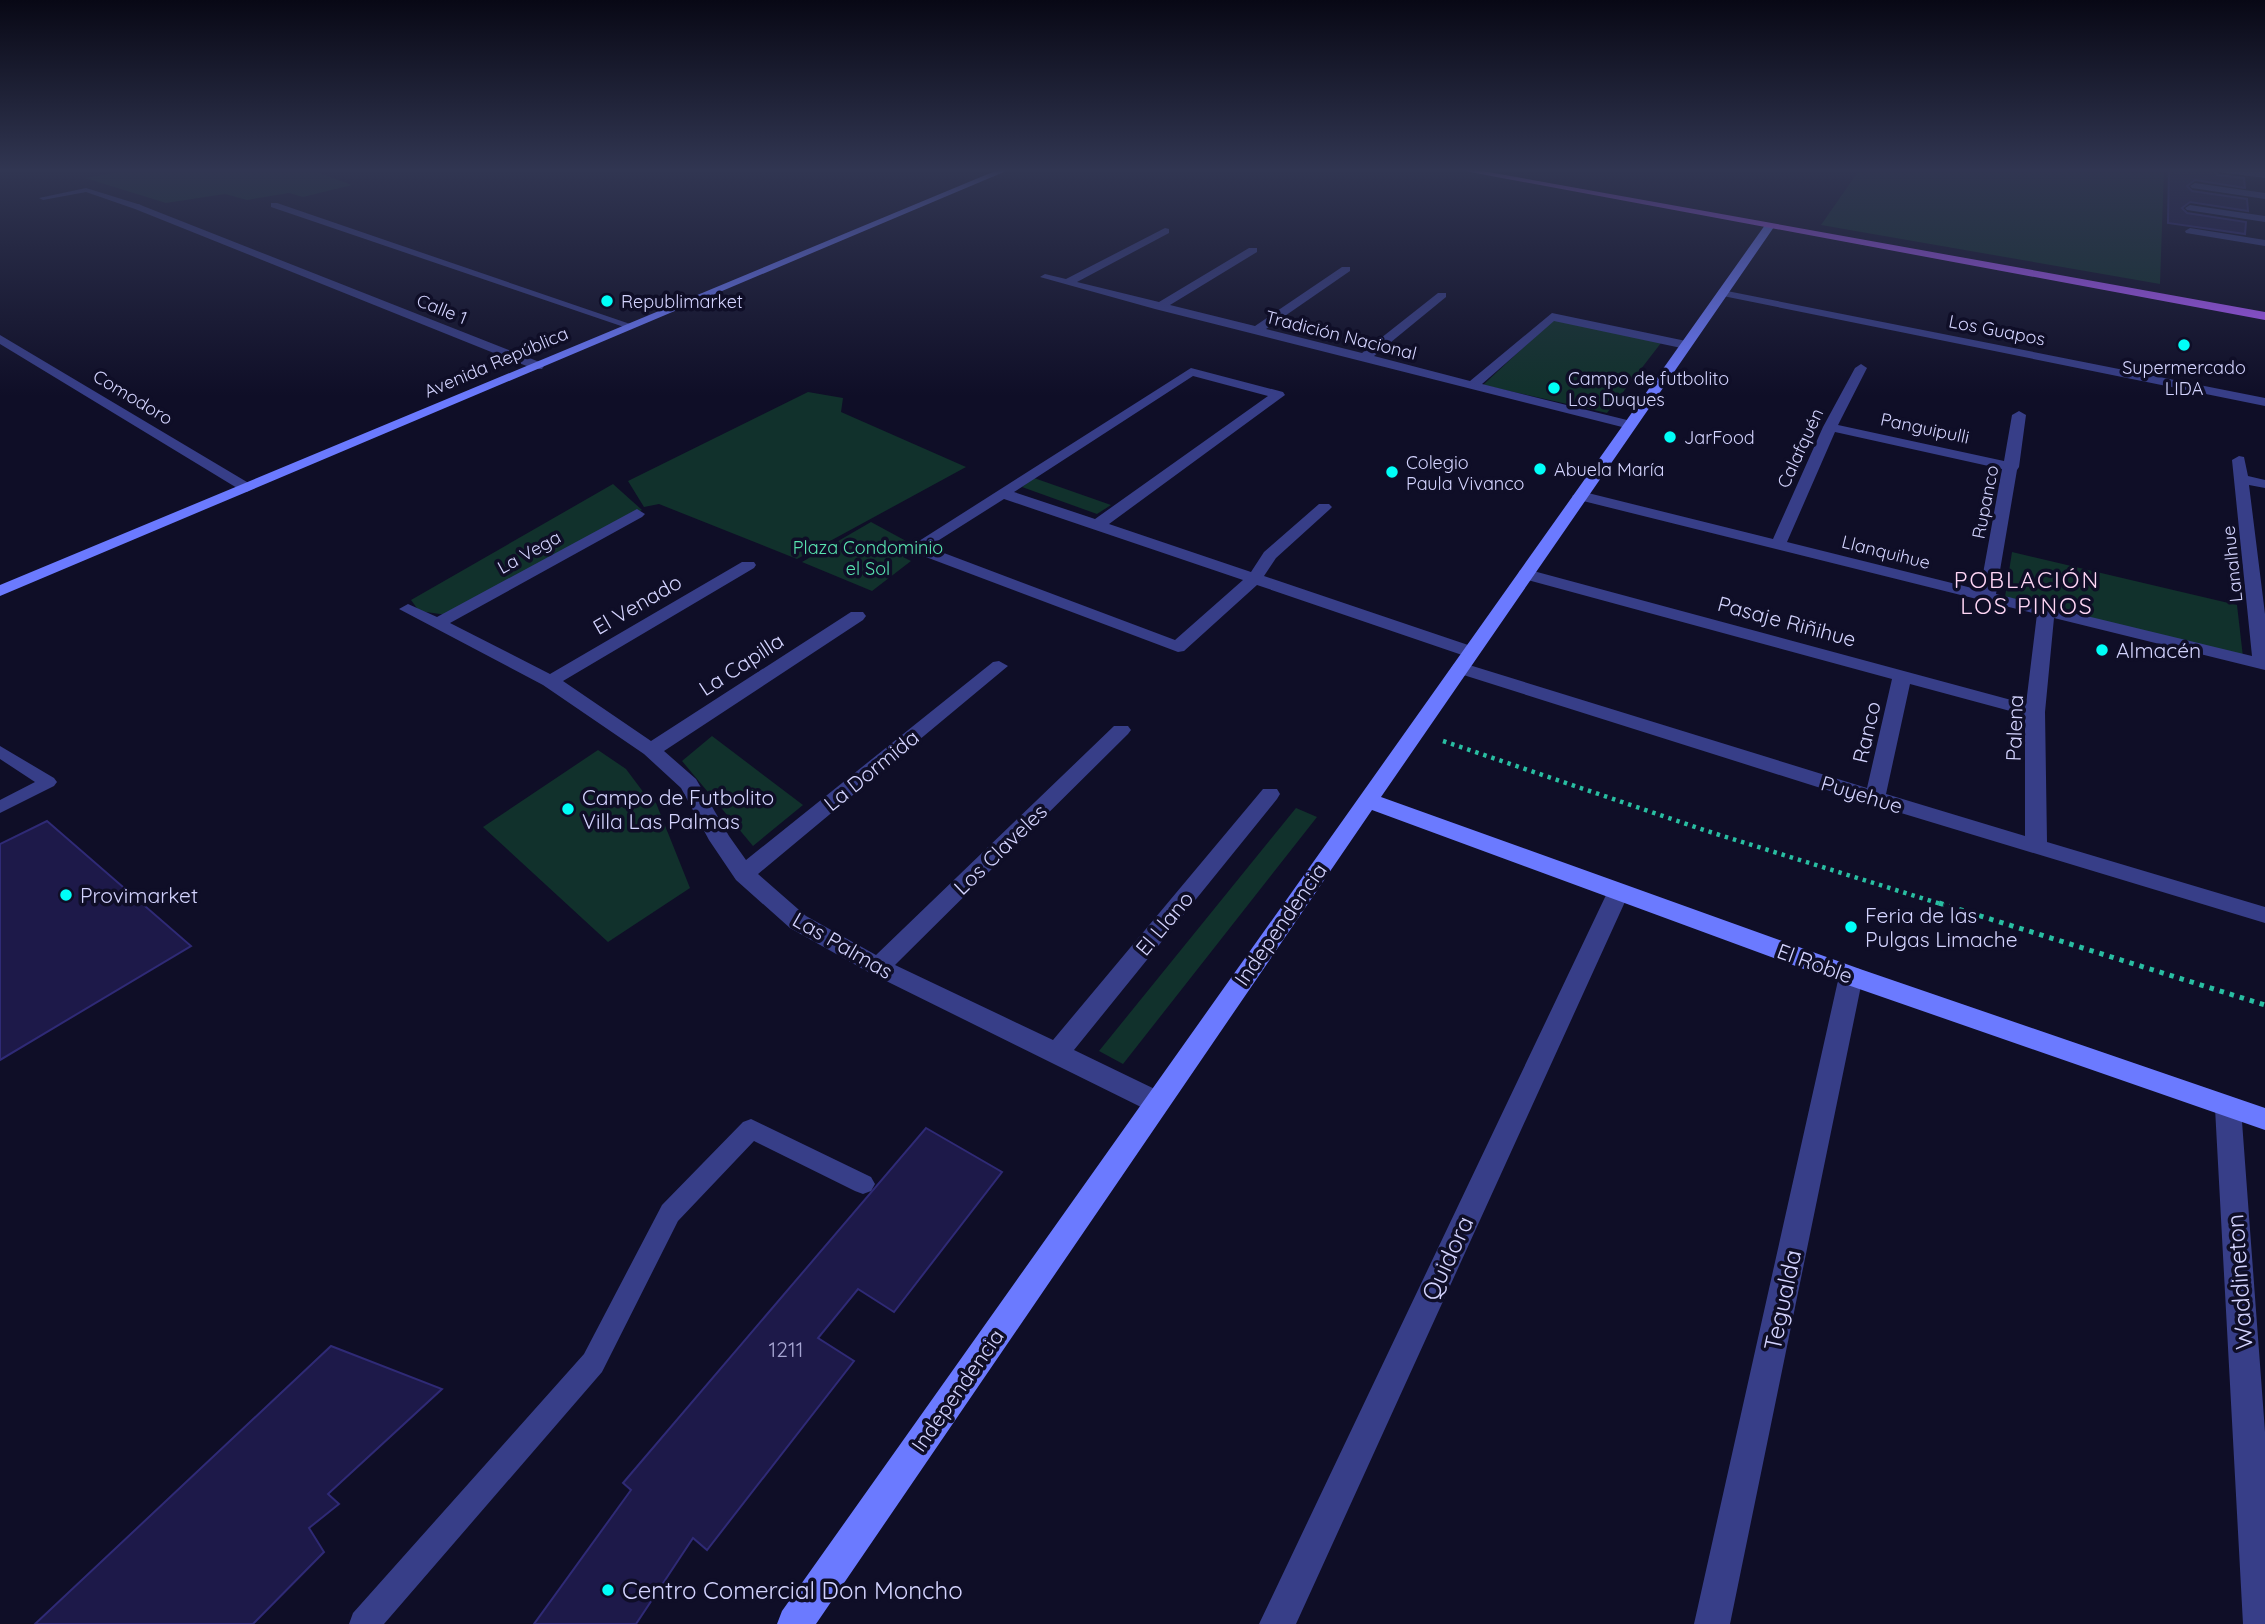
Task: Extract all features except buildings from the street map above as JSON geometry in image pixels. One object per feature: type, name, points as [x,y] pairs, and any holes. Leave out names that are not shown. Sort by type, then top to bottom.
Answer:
[{"type":"main road","name":"Avenida República","points":[[0,591],[826,245]]},
{"type":"main road","name":"Independencia","points":[[795,1624],[1156,1102],[1756,245]]},
{"type":"main road","points":[[1868,245],[2265,316]]},
{"type":"main road","name":"El Roble","points":[[1367,800],[1851,976],[2265,1119]]},
{"type":"street","name":"Calle 1","points":[[233,245],[538,366]]},
{"type":"street","points":[[1066,283],[1139,245]]},
{"type":"street","points":[[1159,307],[1253,250]]},
{"type":"street","points":[[1256,331],[1346,270]]},
{"type":"street","name":"Tradición Nacional","points":[[1045,277],[1630,425]]},
{"type":"street","name":"Los Guapos","points":[[1722,293],[2265,402]]},
{"type":"street","points":[[1364,358],[1442,295]]},
{"type":"street","points":[[1472,386],[1552,317],[1686,345]]},
{"type":"street","name":"Comodoro","points":[[0,339],[247,488]]},
{"type":"street","name":"Calafquén","points":[[1778,545],[1830,427],[1861,368]]},
{"type":"street","points":[[1097,525],[1278,395],[1191,372],[916,548],[1178,647],[1254,579],[1270,555],[1324,507]]},
{"type":"street","name":"Rupanco","points":[[1987,596],[2012,467],[2019,415]]},
{"type":"street","name":"Panguipulli","points":[[1830,427],[2012,467]]},
{"type":"street","name":"Lanalhue","points":[[2239,460],[2264,665]]},
{"type":"street","points":[[2243,479],[2265,484]]},
{"type":"street","name":"Puyehue","points":[[1002,493],[1254,579],[1466,660],[1875,798],[2265,915]]},
{"type":"street","name":"Llanquihue","points":[[1580,496],[2264,665]]},
{"type":"street","name":"La Vega","points":[[438,624],[637,514]]},
{"type":"street","name":"El Venado","points":[[550,681],[748,565]]},
{"type":"street","name":"Pasaje Riñihue","points":[[1526,574],[2035,712]]},
{"type":"street","name":"Las Palmas","points":[[408,609],[550,681],[651,750],[689,784],[720,840],[744,874],[797,922],[878,967],[1156,1102]]},
{"type":"street","name":"Palena","points":[[2036,847],[2035,712],[2046,611]]},
{"type":"street","name":"La Capilla","points":[[651,750],[857,616]]},
{"type":"street","name":"La Dormida","points":[[744,874],[999,666]]},
{"type":"street","name":"Ranco","points":[[1875,798],[1902,677]]},
{"type":"street","name":"Los Claveles","points":[[878,967],[1121,730]]},
{"type":"street","name":"El Llano","points":[[1057,1052],[1270,794]]},
{"type":"street","name":"Quidora","points":[[1277,1624],[1618,893]]},
{"type":"street","name":"Tegualda","points":[[1712,1624],[1851,976]]},
{"type":"street","name":"Waddineton","points":[[2228,1108],[2261,1624]]},
{"type":"lane","points":[[392,245],[632,326]]},
{"type":"lane","points":[[0,751],[48,782],[0,807]]},
{"type":"lane","points":[[364,1624],[593,1363],[670,1213],[751,1129],[863,1184]]},
{"type":"path","points":[[1415,731],[1707,831],[2265,1005]]},
{"type":"green space","points":[[1935,245],[2161,245],[2160,284]]},
{"type":"green space","points":[[1553,320],[1661,343],[1607,413],[1483,385]]},
{"type":"green space","points":[[808,392],[843,398],[841,412],[966,467],[797,559],[659,504],[644,507],[628,481]]},
{"type":"green space","points":[[1034,478],[1111,505],[1097,514],[1022,487]]},
{"type":"green space","points":[[613,484],[642,510],[447,615],[419,611],[411,600]]},
{"type":"green space","name":"Plaza Condominio el Sol","points":[[871,522],[919,548],[903,557],[911,561],[872,591],[802,562]]},
{"type":"green space","points":[[2012,552],[2237,605],[2243,657],[2005,597]]},
{"type":"green space","points":[[712,736],[803,805],[753,846],[682,761]]},
{"type":"green space","points":[[598,750],[626,769],[644,793],[656,803],[690,888],[608,942],[483,827]]},
{"type":"green space","points":[[1296,808],[1317,817],[1123,1064],[1099,1051]]},
{"type":"place","name":"Republimarket","points":[[607,301]]},
{"type":"place","name":"Supermercado LIDA","points":[[2184,345]]},
{"type":"place","name":"Campo de futbolito Los Duques","points":[[1554,388]]},
{"type":"place","name":"JarFood","points":[[1670,437]]},
{"type":"place","name":"Abuela María","points":[[1540,469]]},
{"type":"place","name":"Colegio Paula Vivanco","points":[[1392,472]]},
{"type":"place","name":"Almacén","points":[[2102,650]]},
{"type":"place","name":"Campo de Futbolito Villa Las Palmas","points":[[568,809]]},
{"type":"place","name":"Provimarket","points":[[66,895]]},
{"type":"place","name":"Feria de las Pulgas Limache","points":[[1851,927]]},
{"type":"place","name":"Centro Comercial Don Moncho","points":[[608,1590]]},
{"type":"district","name":"POBLACIÓN LOS PINOS","points":[[2027,592]]}]
